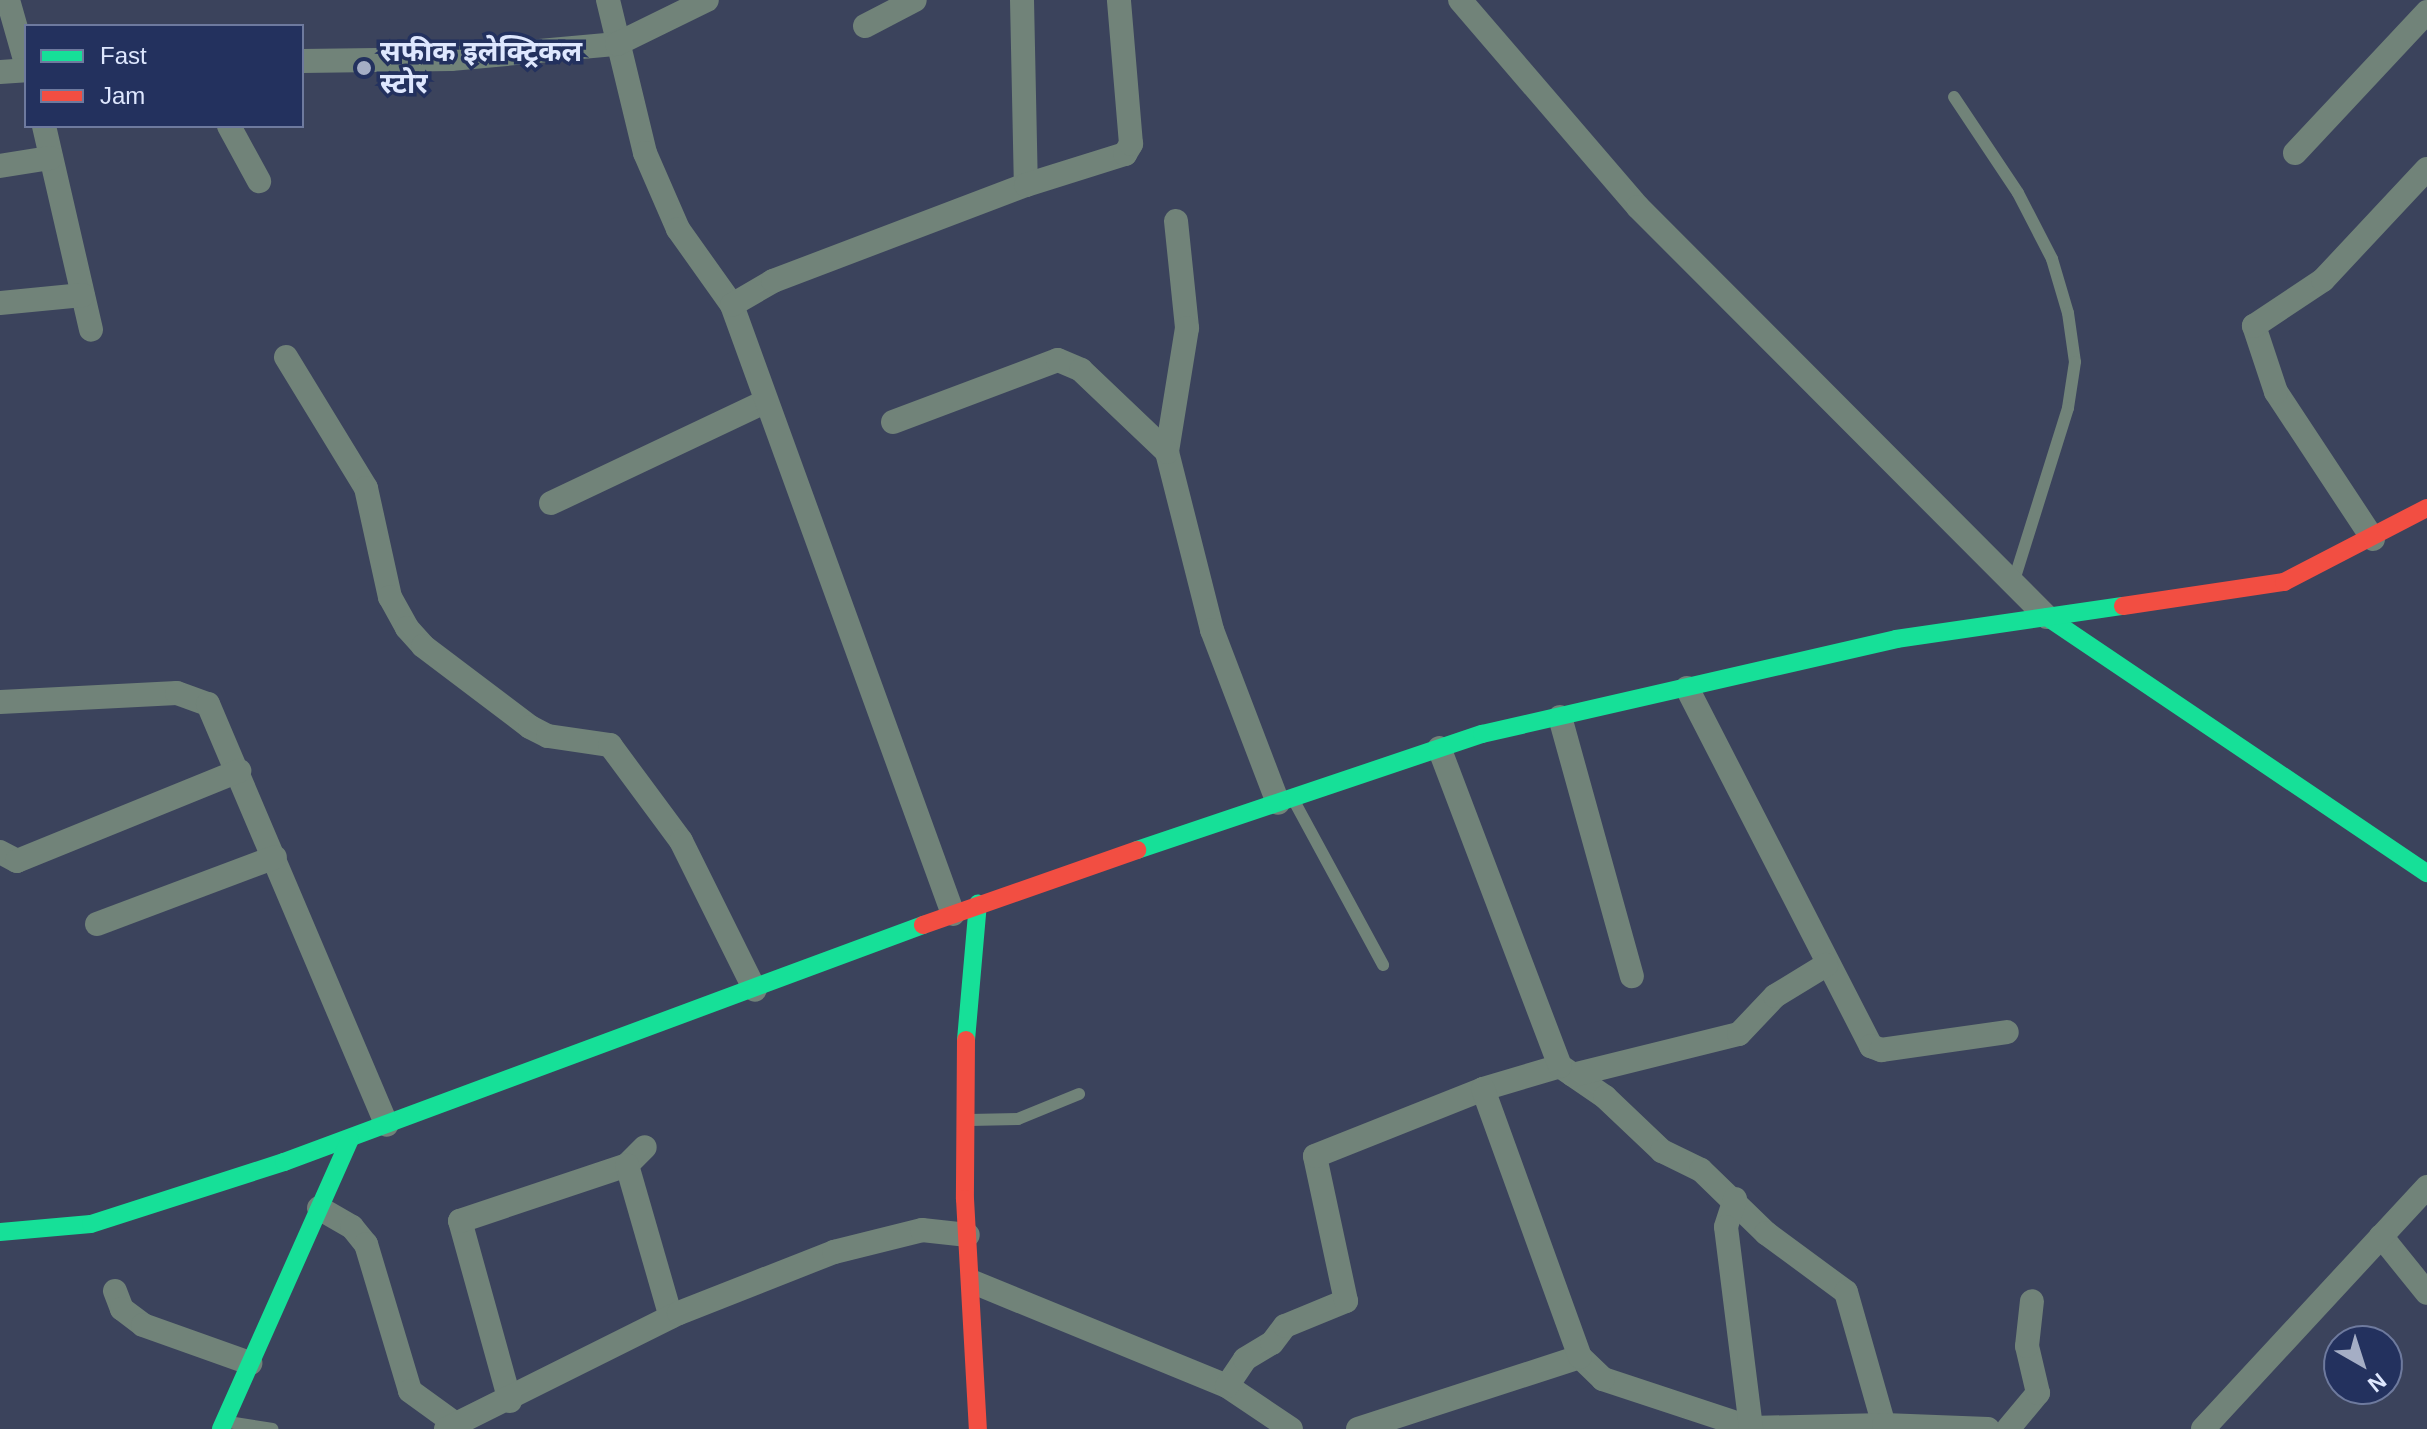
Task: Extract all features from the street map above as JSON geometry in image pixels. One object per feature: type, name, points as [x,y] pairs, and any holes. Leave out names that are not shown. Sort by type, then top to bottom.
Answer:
[{"type":"main road","points":[[1,1231],[91,1224],[350,1139],[978,904],[1439,748],[1896,639],[2284,582],[2373,539],[2427,508]]},
{"type":"main road","points":[[2047,617],[2427,873]]},
{"type":"main road","points":[[978,904],[966,1033],[965,1120],[978,1429]]},
{"type":"main road","points":[[223,1425],[350,1139]]},
{"type":"street","points":[[8,0],[24,56]]},
{"type":"street","points":[[608,0],[641,138],[675,223],[732,305],[953,914]]},
{"type":"street","points":[[304,61],[451,59],[617,44],[707,0]]},
{"type":"street","points":[[865,26],[915,0]]},
{"type":"street","points":[[1022,0],[1026,185]]},
{"type":"street","points":[[732,305],[773,281],[1129,149],[1119,0]]},
{"type":"street","points":[[1460,0],[1638,207],[2047,617]]},
{"type":"street","points":[[2295,153],[2427,12]]},
{"type":"street","points":[[0,72],[24,70]]},
{"type":"street","points":[[44,128],[91,330]]},
{"type":"street","points":[[230,128],[259,181]]},
{"type":"street","points":[[0,166],[50,158]]},
{"type":"street","points":[[2373,539],[2276,392],[2254,326],[2323,280],[2427,169]]},
{"type":"street","points":[[1176,221],[1187,328],[1167,452],[1212,630],[1286,801]]},
{"type":"street","points":[[0,303],[83,295]]},
{"type":"street","points":[[286,357],[366,488],[390,597],[407,628],[423,646],[530,727],[548,736],[610,745],[681,841],[755,990]]},
{"type":"street","points":[[893,422],[1058,360],[1081,370],[1167,452]]},
{"type":"street","points":[[551,503],[765,402]]},
{"type":"street","points":[[1687,688],[1826,965],[1875,1049],[2007,1032]]},
{"type":"street","points":[[0,702],[196,696],[216,716],[387,1125]]},
{"type":"street","points":[[1560,717],[1632,976]]},
{"type":"street","points":[[1439,748],[1567,1070],[1662,1151],[1701,1170],[1735,1199],[1766,1233],[1846,1292],[1884,1425]]},
{"type":"street","points":[[0,852],[17,861],[239,771]]},
{"type":"street","points":[[97,924],[275,857]]},
{"type":"street","points":[[1227,1386],[1245,1359],[1272,1343],[1285,1326],[1346,1301],[1313,1157],[1483,1089],[1739,1034],[1775,996],[1826,965]]},
{"type":"street","points":[[1483,1089],[1580,1357],[1603,1379],[1758,1428],[1884,1425],[1988,1429]]},
{"type":"street","points":[[510,1401],[460,1221],[627,1165],[645,1147]]},
{"type":"street","points":[[627,1165],[671,1317]]},
{"type":"street","points":[[2203,1429],[2427,1187]]},
{"type":"street","points":[[1735,1199],[1726,1227],[1758,1428]]},
{"type":"street","points":[[319,1208],[352,1227],[366,1244],[410,1391],[451,1427],[510,1401],[671,1317],[888,1235],[922,1230],[968,1235]]},
{"type":"street","points":[[2381,1236],[2427,1293]]},
{"type":"street","points":[[973,1282],[1227,1386],[1291,1429]]},
{"type":"street","points":[[115,1291],[122,1309],[143,1325],[250,1363]]},
{"type":"street","points":[[2008,1429],[2038,1393],[2027,1346],[2032,1301]]},
{"type":"street","points":[[1358,1429],[1580,1357]]},
{"type":"lane","points":[[1954,97],[2018,193],[2052,259],[2068,313],[2075,362],[2068,408],[2013,583]]},
{"type":"lane","points":[[1286,801],[1383,965]]},
{"type":"lane","points":[[965,1120],[1018,1119],[1079,1094]]},
{"type":"lane","points":[[223,1425],[272,1429]]},
{"type":"traffic: fast","points":[[1137,850],[1482,734],[1896,639],[2123,606]]},
{"type":"traffic: fast","points":[[2047,617],[2427,873]]},
{"type":"traffic: fast","points":[[966,1040],[978,904]]},
{"type":"traffic: fast","points":[[0,1232],[91,1224],[284,1162],[923,925]]},
{"type":"traffic: fast","points":[[221,1429],[350,1139]]},
{"type":"traffic: jam","points":[[2123,606],[2284,582],[2427,508]]},
{"type":"traffic: jam","points":[[923,925],[1137,850]]},
{"type":"traffic: jam","points":[[966,1040],[965,1199],[978,1429]]},
{"type":"place","name":"सफीक इलेक्ट्रिकल स्टोर","points":[[364,68]]}]
